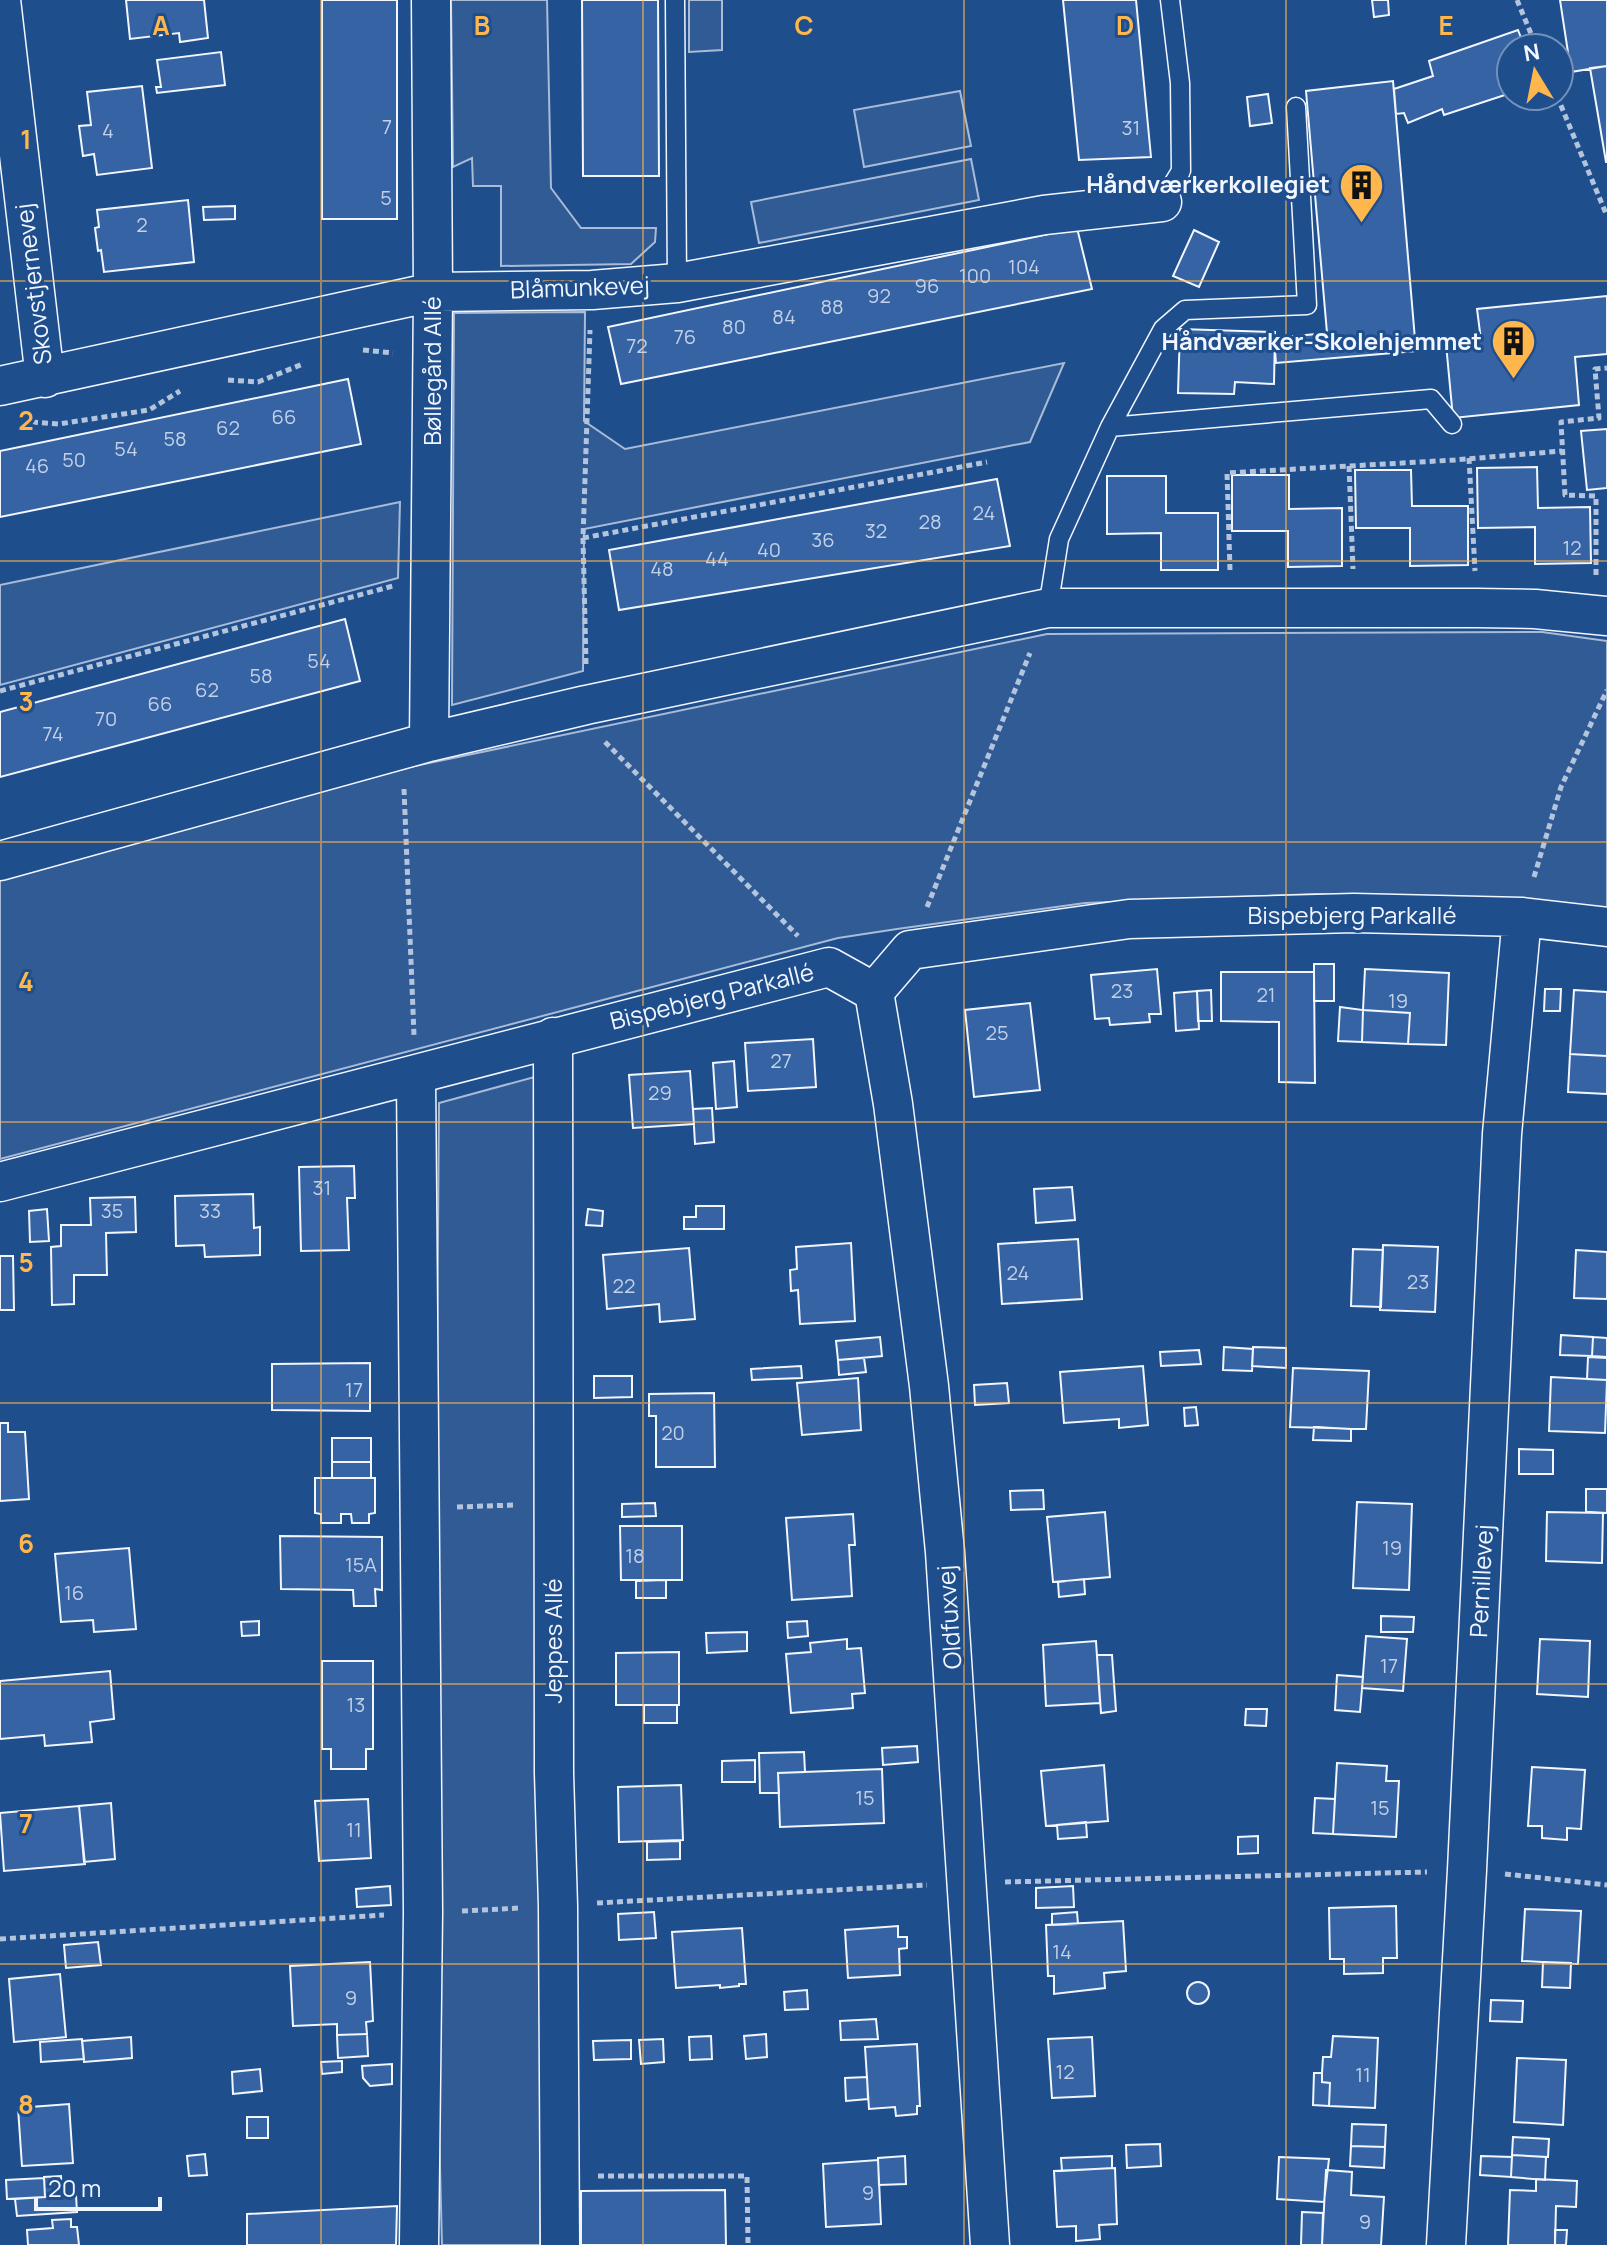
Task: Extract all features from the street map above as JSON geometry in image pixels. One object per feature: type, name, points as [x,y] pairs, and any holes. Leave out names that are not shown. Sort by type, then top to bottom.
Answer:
[{"type":"street","name":"Skovstjernevej","points":[[1,0],[45,378]]},
{"type":"street","name":"Bøllegård Allé","points":[[416,745],[431,576],[431,0]]},
{"type":"street","name":"Blåmunkevej","points":[[0,386],[433,292],[592,290],[677,283],[1044,215],[1162,202]]},
{"type":"street","points":[[0,861],[416,745],[586,705],[1048,608],[1354,606],[1477,608],[1601,615]]},
{"type":"street","name":"Bispebjerg Parkallé","points":[[910,950],[1129,919],[1354,913],[1522,917],[1607,927]]},
{"type":"street","name":"Pernillevej","points":[[1446,2245],[1502,1134],[1522,917]]},
{"type":"street","points":[[874,992],[910,950]]},
{"type":"street","name":"Bispebjerg Parkallé","points":[[0,1182],[829,967],[874,992]]},
{"type":"street","name":"Oldfuxvej","points":[[874,992],[893,1104],[929,1386],[947,1583],[990,2245]]},
{"type":"street","name":"Jeppes Allé","points":[[553,1037],[554,1773],[560,2245]]},
{"type":"street","points":[[416,1076],[423,1913],[419,2245]]},
{"type":"lane","points":[[675,0],[677,283]]},
{"type":"lane","points":[[1162,202],[1181,171],[1180,83],[1170,0]]},
{"type":"lane","points":[[1048,608],[1059,539],[1110,427],[1163,329],[1185,310],[1307,305],[1296,107]]},
{"type":"lane","points":[[1110,427],[1431,399],[1452,424]]},
{"type":"path","points":[[1517,0],[1530,32]]},
{"type":"path","points":[[1564,112],[1607,216]]},
{"type":"path","points":[[592,290],[583,538],[586,705],[605,743],[829,967]]},
{"type":"path","points":[[355,349],[390,354],[433,348]]},
{"type":"path","points":[[226,380],[258,382],[317,360]]},
{"type":"path","points":[[1601,615],[1596,496],[1565,495],[1561,422],[1599,418],[1595,369],[1607,368]]},
{"type":"path","points":[[30,422],[59,424],[149,410],[182,389]]},
{"type":"path","points":[[1231,607],[1227,473],[1562,451]]},
{"type":"path","points":[[1469,458],[1477,608]]},
{"type":"path","points":[[583,538],[987,462]]},
{"type":"path","points":[[1349,466],[1354,606]]},
{"type":"path","points":[[0,691],[431,576]]},
{"type":"path","points":[[910,950],[1048,608]]},
{"type":"path","points":[[1522,917],[1561,787],[1607,690]]},
{"type":"path","points":[[416,745],[416,1076]]},
{"type":"path","points":[[420,1509],[554,1503]]},
{"type":"path","points":[[0,1939],[966,1883],[1467,1870],[1607,1885]]},
{"type":"path","points":[[559,2176],[747,2176],[748,2245]]},
{"type":"shaded area","points":[[451,0],[547,0],[551,188],[581,228],[656,228],[655,242],[631,264],[501,266],[501,186],[473,186],[472,158],[453,167]]},
{"type":"shaded area","points":[[689,0],[722,0],[722,50],[689,52]]},
{"type":"shaded area","points":[[960,91],[971,146],[864,167],[854,110]]},
{"type":"shaded area","points":[[971,159],[979,200],[759,243],[751,202]]},
{"type":"shaded area","points":[[585,312],[584,421],[625,449],[1064,363],[1030,442],[584,529],[583,671],[452,705],[454,313]]},
{"type":"shaded area","points":[[400,502],[398,578],[0,685],[0,585]]},
{"type":"shaded area","points":[[1542,632],[1607,641],[1607,909],[1548,902],[1317,894],[1085,903],[838,938],[0,1159],[0,879],[410,767],[1047,634]]},
{"type":"shaded area","points":[[538,1076],[540,2245],[442,2245],[433,1898],[439,1103]]},
{"type":"building","points":[[126,0],[204,0],[208,38],[180,42],[179,33],[130,39]]},
{"type":"building","points":[[322,0],[397,0],[397,219],[322,219]]},
{"type":"building","points":[[582,0],[658,0],[659,176],[583,176]]},
{"type":"building","points":[[1063,0],[1136,0],[1151,157],[1079,160]]},
{"type":"building","points":[[1372,0],[1388,0],[1389,15],[1374,17]]},
{"type":"building","points":[[1560,0],[1607,0],[1607,66],[1575,71],[1575,32],[1565,32]]},
{"type":"building","points":[[1495,38],[1495,98],[1444,115],[1442,109],[1408,123],[1404,113],[1396,114],[1394,89],[1433,76],[1429,61]]},
{"type":"building","points":[[221,52],[225,85],[157,93],[156,87],[161,87],[157,60]]},
{"type":"building","points":[[1607,66],[1607,162],[1606,162],[1590,68]]},
{"type":"building","name":"Håndværkerkollegiet","points":[[1393,81],[1416,351],[1276,363],[1274,338],[1327,333],[1306,91]]},
{"type":"building","points":[[142,86],[152,168],[97,175],[94,154],[83,156],[79,126],[91,125],[87,92]]},
{"type":"building","points":[[1268,94],[1272,123],[1250,126],[1247,97]]},
{"type":"building","points":[[188,200],[194,262],[104,272],[95,228],[99,227],[97,210]]},
{"type":"building","points":[[235,206],[235,219],[204,220],[203,207]]},
{"type":"building","points":[[1077,228],[1092,289],[621,384],[608,327]]},
{"type":"building","points":[[1194,230],[1219,242],[1199,287],[1173,276]]},
{"type":"building","name":"Håndværker-Skolehjemmet","points":[[1607,296],[1607,354],[1575,357],[1579,405],[1453,418],[1446,344],[1481,340],[1477,309]]},
{"type":"building","points":[[1180,329],[1275,332],[1274,384],[1235,382],[1234,394],[1178,393]]},
{"type":"building","points":[[348,379],[361,444],[0,517],[0,451]]},
{"type":"building","points":[[1607,429],[1607,488],[1587,490],[1581,431]]},
{"type":"building","points":[[1537,467],[1538,508],[1590,507],[1591,563],[1535,564],[1535,527],[1478,528],[1477,468]]},
{"type":"building","points":[[1355,470],[1411,470],[1412,506],[1468,506],[1468,565],[1410,566],[1410,528],[1356,528]]},
{"type":"building","points":[[1232,475],[1289,475],[1289,509],[1342,508],[1342,566],[1288,567],[1288,531],[1232,531]]},
{"type":"building","points":[[1107,476],[1166,476],[1166,513],[1218,513],[1218,570],[1161,570],[1161,533],[1107,534]]},
{"type":"building","points":[[997,479],[1010,546],[619,610],[609,550]]},
{"type":"building","points":[[345,619],[360,681],[0,777],[0,712]]},
{"type":"building","points":[[1314,964],[1334,964],[1334,1001],[1314,1001]]},
{"type":"building","points":[[1157,969],[1161,1014],[1149,1014],[1150,1022],[1110,1025],[1109,1018],[1095,1019],[1091,975]]},
{"type":"building","points":[[1365,969],[1449,973],[1446,1045],[1408,1044],[1410,1013],[1363,1010]]},
{"type":"building","points":[[1221,972],[1314,972],[1315,1083],[1279,1082],[1279,1022],[1221,1021]]},
{"type":"building","points":[[1545,989],[1561,989],[1560,1011],[1544,1011]]},
{"type":"building","points":[[1211,990],[1212,1021],[1198,1021],[1197,991]]},
{"type":"building","points":[[1574,990],[1607,992],[1607,1056],[1570,1054]]},
{"type":"building","points":[[1197,991],[1199,1029],[1176,1031],[1174,993]]},
{"type":"building","points":[[1030,1003],[1040,1090],[974,1097],[965,1010]]},
{"type":"building","points":[[1340,1007],[1363,1010],[1362,1042],[1338,1041]]},
{"type":"building","points":[[1363,1010],[1410,1013],[1408,1044],[1362,1042]]},
{"type":"building","points":[[813,1039],[816,1087],[748,1091],[745,1043]]},
{"type":"building","points":[[1570,1054],[1607,1056],[1607,1094],[1568,1092]]},
{"type":"building","points":[[734,1061],[737,1107],[716,1109],[713,1063]]},
{"type":"building","points":[[690,1071],[694,1124],[633,1128],[629,1075]]},
{"type":"building","points":[[712,1108],[714,1142],[695,1144],[693,1109]]},
{"type":"building","points":[[354,1166],[355,1198],[347,1198],[349,1250],[301,1251],[299,1167]]},
{"type":"building","points":[[1072,1187],[1075,1220],[1036,1223],[1034,1189]]},
{"type":"building","points":[[253,1194],[254,1228],[260,1227],[260,1255],[205,1257],[204,1245],[176,1246],[175,1196]]},
{"type":"building","points":[[135,1197],[136,1232],[106,1233],[107,1275],[74,1275],[74,1304],[52,1305],[51,1247],[61,1246],[61,1225],[91,1225],[90,1198]]},
{"type":"building","points":[[696,1206],[724,1206],[724,1229],[684,1229],[684,1217],[696,1217]]},
{"type":"building","points":[[47,1209],[49,1241],[30,1242],[29,1211]]},
{"type":"building","points":[[588,1209],[603,1211],[602,1226],[586,1225]]},
{"type":"building","points":[[1078,1239],[1082,1299],[1002,1304],[998,1244]]},
{"type":"building","points":[[851,1243],[855,1321],[800,1324],[798,1290],[791,1291],[790,1270],[797,1269],[796,1247]]},
{"type":"building","points":[[1383,1245],[1438,1247],[1435,1312],[1380,1310]]},
{"type":"building","points":[[689,1248],[695,1319],[660,1322],[659,1304],[607,1309],[603,1255]]},
{"type":"building","points":[[1353,1249],[1383,1250],[1381,1307],[1351,1306]]},
{"type":"building","points":[[1576,1250],[1607,1252],[1607,1299],[1574,1298]]},
{"type":"building","points":[[0,1256],[13,1256],[14,1310],[0,1310]]},
{"type":"building","points":[[1561,1335],[1593,1337],[1592,1356],[1560,1355]]},
{"type":"building","points":[[880,1337],[882,1356],[838,1360],[836,1341]]},
{"type":"building","points":[[1593,1337],[1607,1338],[1607,1357],[1592,1356]]},
{"type":"building","points":[[1224,1347],[1253,1349],[1252,1371],[1223,1370]]},
{"type":"building","points":[[1253,1347],[1286,1348],[1286,1368],[1252,1366]]},
{"type":"building","points":[[1199,1350],[1201,1364],[1161,1366],[1160,1352]]},
{"type":"building","points":[[1588,1357],[1607,1358],[1607,1380],[1587,1379]]},
{"type":"building","points":[[864,1358],[866,1372],[839,1375],[838,1360]]},
{"type":"building","points":[[370,1363],[370,1411],[272,1410],[272,1364]]},
{"type":"building","points":[[801,1366],[802,1378],[752,1380],[751,1369]]},
{"type":"building","points":[[1143,1366],[1148,1425],[1119,1428],[1119,1419],[1064,1423],[1060,1372]]},
{"type":"building","points":[[1293,1368],[1369,1371],[1366,1429],[1290,1427]]},
{"type":"building","points":[[594,1376],[632,1376],[632,1397],[594,1398]]},
{"type":"building","points":[[1551,1377],[1607,1380],[1605,1433],[1549,1431]]},
{"type":"building","points":[[858,1378],[861,1430],[802,1435],[797,1383]]},
{"type":"building","points":[[1007,1383],[1009,1403],[975,1405],[974,1385]]},
{"type":"building","points":[[714,1393],[715,1467],[656,1467],[656,1416],[649,1416],[649,1394]]},
{"type":"building","points":[[1196,1407],[1198,1425],[1185,1426],[1184,1408]]},
{"type":"building","points":[[0,1423],[8,1423],[8,1432],[25,1432],[29,1499],[0,1501]]},
{"type":"building","points":[[1314,1427],[1351,1429],[1351,1441],[1313,1440]]},
{"type":"building","points":[[332,1438],[371,1438],[371,1462],[332,1462]]},
{"type":"building","points":[[1519,1449],[1553,1450],[1553,1474],[1519,1474]]},
{"type":"building","points":[[332,1462],[371,1462],[371,1478],[332,1478]]},
{"type":"building","points":[[315,1478],[375,1478],[375,1513],[369,1514],[369,1523],[352,1523],[351,1514],[341,1514],[341,1523],[321,1523],[321,1514],[315,1513]]},
{"type":"building","points":[[1586,1489],[1607,1489],[1607,1513],[1586,1512]]},
{"type":"building","points":[[1043,1490],[1044,1509],[1011,1510],[1010,1491]]},
{"type":"building","points":[[1357,1502],[1412,1504],[1409,1590],[1353,1588]]},
{"type":"building","points":[[655,1503],[656,1516],[622,1517],[622,1504]]},
{"type":"building","points":[[1105,1512],[1110,1577],[1053,1582],[1047,1517]]},
{"type":"building","points":[[1547,1512],[1603,1513],[1602,1563],[1546,1561]]},
{"type":"building","points":[[853,1514],[855,1545],[849,1545],[852,1596],[792,1600],[786,1518]]},
{"type":"building","points":[[620,1526],[682,1526],[682,1580],[621,1580]]},
{"type":"building","points":[[280,1536],[382,1537],[382,1590],[375,1589],[376,1606],[354,1606],[353,1590],[281,1589]]},
{"type":"building","points":[[129,1548],[136,1629],[94,1632],[93,1620],[61,1622],[55,1554]]},
{"type":"building","points":[[1084,1579],[1085,1594],[1059,1597],[1058,1582]]},
{"type":"building","points":[[666,1580],[666,1598],[636,1598],[636,1581]]},
{"type":"building","points":[[1381,1616],[1414,1617],[1413,1632],[1381,1632]]},
{"type":"building","points":[[259,1621],[259,1635],[242,1636],[241,1622]]},
{"type":"building","points":[[807,1621],[808,1636],[788,1638],[787,1622]]},
{"type":"building","points":[[747,1632],[747,1651],[707,1653],[706,1633]]},
{"type":"building","points":[[1366,1636],[1407,1639],[1403,1691],[1362,1688]]},
{"type":"building","points":[[847,1639],[847,1649],[861,1648],[865,1693],[852,1694],[853,1708],[791,1713],[786,1654],[811,1652],[810,1643]]},
{"type":"building","points":[[1540,1639],[1590,1641],[1588,1697],[1537,1694]]},
{"type":"building","points":[[1096,1641],[1100,1703],[1046,1706],[1043,1645]]},
{"type":"building","points":[[679,1652],[679,1705],[616,1705],[616,1653]]},
{"type":"building","points":[[1097,1655],[1112,1655],[1116,1711],[1101,1713]]},
{"type":"building","points":[[322,1661],[373,1661],[373,1749],[366,1749],[366,1769],[331,1769],[331,1749],[322,1749]]},
{"type":"building","points":[[110,1671],[114,1719],[90,1722],[92,1742],[45,1746],[44,1735],[0,1739],[0,1681]]},
{"type":"building","points":[[1337,1675],[1363,1677],[1360,1712],[1335,1710]]},
{"type":"building","points":[[644,1705],[677,1705],[677,1723],[644,1723]]},
{"type":"building","points":[[1246,1709],[1267,1709],[1266,1726],[1245,1725]]},
{"type":"building","points":[[917,1746],[918,1762],[883,1765],[882,1748]]},
{"type":"building","points":[[804,1752],[805,1772],[778,1773],[779,1793],[760,1793],[759,1753]]},
{"type":"building","points":[[755,1760],[755,1782],[722,1782],[722,1761]]},
{"type":"building","points":[[1337,1763],[1387,1766],[1386,1781],[1399,1781],[1396,1837],[1333,1834]]},
{"type":"building","points":[[1104,1765],[1108,1821],[1046,1826],[1041,1771]]},
{"type":"building","points":[[1532,1767],[1585,1770],[1581,1829],[1567,1828],[1567,1840],[1542,1838],[1542,1826],[1528,1826]]},
{"type":"building","points":[[882,1769],[884,1823],[780,1827],[778,1773]]},
{"type":"building","points":[[681,1785],[683,1840],[619,1842],[618,1787]]},
{"type":"building","points":[[1315,1798],[1335,1799],[1333,1834],[1313,1833]]},
{"type":"building","points":[[368,1799],[371,1858],[319,1861],[315,1801]]},
{"type":"building","points":[[111,1803],[115,1859],[84,1862],[79,1806]]},
{"type":"building","points":[[79,1806],[85,1864],[4,1871],[0,1813]]},
{"type":"building","points":[[1086,1822],[1087,1837],[1058,1839],[1057,1825]]},
{"type":"building","points":[[1258,1836],[1258,1853],[1238,1854],[1238,1837]]},
{"type":"building","points":[[680,1841],[680,1859],[647,1860],[647,1842]]},
{"type":"building","points":[[390,1886],[391,1905],[357,1907],[356,1889]]},
{"type":"building","points":[[1073,1886],[1074,1907],[1036,1908],[1036,1888]]},
{"type":"building","points":[[1396,1906],[1397,1958],[1383,1958],[1383,1973],[1344,1974],[1344,1959],[1330,1959],[1329,1908]]},
{"type":"building","points":[[1525,1909],[1581,1911],[1578,1964],[1522,1961]]},
{"type":"building","points":[[654,1912],[656,1938],[619,1940],[618,1914]]},
{"type":"building","points":[[1077,1912],[1078,1924],[1052,1925],[1052,1914]]},
{"type":"building","points":[[1123,1921],[1126,1971],[1104,1973],[1105,1988],[1054,1994],[1054,1976],[1048,1976],[1046,1925]]},
{"type":"building","points":[[898,1926],[898,1937],[907,1937],[907,1948],[899,1949],[900,1975],[848,1978],[845,1930]]},
{"type":"building","points":[[742,1928],[746,1984],[720,1988],[720,1985],[676,1988],[672,1932]]},
{"type":"building","points":[[98,1942],[101,1965],[66,1968],[64,1945]]},
{"type":"building","points":[[370,1962],[373,2021],[366,2022],[367,2034],[337,2035],[337,2024],[293,2026],[290,1966]]},
{"type":"building","points":[[1543,1962],[1571,1963],[1570,1988],[1542,1987]]},
{"type":"building","points":[[60,1974],[66,2037],[14,2042],[9,1979]]},
{"type":"building","points":[[1198,1982],[1206,1985],[1209,1993],[1206,2001],[1198,2004],[1190,2001],[1187,1993],[1190,1985]]},
{"type":"building","points":[[807,1990],[808,2009],[785,2010],[784,1992]]},
{"type":"building","points":[[1491,2000],[1523,2001],[1522,2022],[1490,2021]]},
{"type":"building","points":[[876,2019],[878,2039],[841,2040],[840,2021]]},
{"type":"building","points":[[367,2034],[368,2056],[338,2058],[337,2035]]},
{"type":"building","points":[[766,2034],[767,2057],[746,2059],[744,2036]]},
{"type":"building","points":[[711,2036],[712,2059],[690,2060],[689,2037]]},
{"type":"building","points":[[1333,2036],[1378,2038],[1375,2108],[1329,2106],[1330,2083],[1322,2082],[1322,2073],[1323,2057],[1331,2057]]},
{"type":"building","points":[[131,2037],[132,2058],[84,2062],[82,2041]]},
{"type":"building","points":[[1092,2037],[1095,2096],[1052,2098],[1048,2039]]},
{"type":"building","points":[[82,2039],[84,2059],[41,2062],[40,2042]]},
{"type":"building","points":[[663,2039],[664,2062],[641,2064],[639,2040]]},
{"type":"building","points":[[631,2040],[631,2059],[594,2060],[593,2041]]},
{"type":"building","points":[[917,2044],[920,2106],[917,2106],[917,2114],[896,2116],[895,2107],[869,2109],[865,2047]]},
{"type":"building","points":[[1517,2058],[1566,2060],[1563,2125],[1514,2122]]},
{"type":"building","points":[[342,2061],[342,2072],[322,2074],[321,2062]]},
{"type":"building","points":[[392,2064],[392,2084],[370,2086],[363,2078],[362,2066]]},
{"type":"building","points":[[260,2069],[262,2091],[233,2094],[232,2072]]},
{"type":"building","points":[[1314,2073],[1322,2073],[1322,2082],[1330,2083],[1329,2106],[1313,2105]]},
{"type":"building","points":[[867,2077],[868,2099],[846,2101],[845,2078]]},
{"type":"building","points":[[69,2104],[73,2163],[22,2166],[18,2108]]},
{"type":"building","points":[[247,2117],[268,2117],[268,2138],[247,2138]]},
{"type":"building","points":[[1352,2124],[1386,2125],[1385,2147],[1351,2146]]},
{"type":"building","points":[[1513,2137],[1549,2139],[1548,2157],[1512,2155]]},
{"type":"building","points":[[1160,2144],[1161,2166],[1127,2168],[1126,2145]]},
{"type":"building","points":[[1351,2146],[1385,2147],[1384,2168],[1350,2166]]},
{"type":"building","points":[[205,2154],[207,2175],[189,2176],[187,2156]]},
{"type":"building","points":[[1512,2155],[1546,2157],[1545,2180],[1511,2177]]},
{"type":"building","points":[[905,2156],[906,2184],[879,2185],[878,2158]]},
{"type":"building","points":[[1112,2156],[1112,2168],[1062,2171],[1061,2158]]},
{"type":"building","points":[[1481,2156],[1512,2157],[1511,2177],[1480,2175]]},
{"type":"building","points":[[1279,2157],[1329,2159],[1324,2202],[1277,2199]]},
{"type":"building","points":[[878,2160],[881,2224],[826,2227],[823,2164]]},
{"type":"building","points":[[1115,2168],[1117,2224],[1099,2225],[1100,2239],[1076,2241],[1076,2226],[1057,2227],[1054,2171]]},
{"type":"building","points":[[1326,2170],[1352,2172],[1351,2195],[1384,2197],[1381,2245],[1322,2245]]},
{"type":"building","points":[[61,2176],[62,2196],[45,2197],[44,2177]]},
{"type":"building","points":[[44,2178],[45,2197],[7,2199],[6,2180]]},
{"type":"building","points":[[1536,2179],[1577,2181],[1576,2207],[1556,2206],[1555,2245],[1508,2245],[1510,2190],[1536,2191]]},
{"type":"building","points":[[725,2190],[726,2245],[581,2245],[581,2191]]},
{"type":"building","points":[[76,2195],[77,2212],[17,2216],[15,2199]]},
{"type":"building","points":[[397,2206],[396,2245],[247,2245],[247,2214]]},
{"type":"building","points":[[1302,2212],[1323,2213],[1322,2245],[1301,2245]]},
{"type":"building","points":[[71,2219],[71,2227],[77,2227],[79,2245],[28,2245],[27,2230],[53,2228],[52,2220]]},
{"type":"building","points":[[1555,2230],[1567,2230],[1566,2245],[1555,2245]]},
{"type":"place","name":"Håndværkerkollegiet","points":[[1361,224]]},
{"type":"place","name":"Håndværker-Skolehjemmet","points":[[1513,381]]}]
